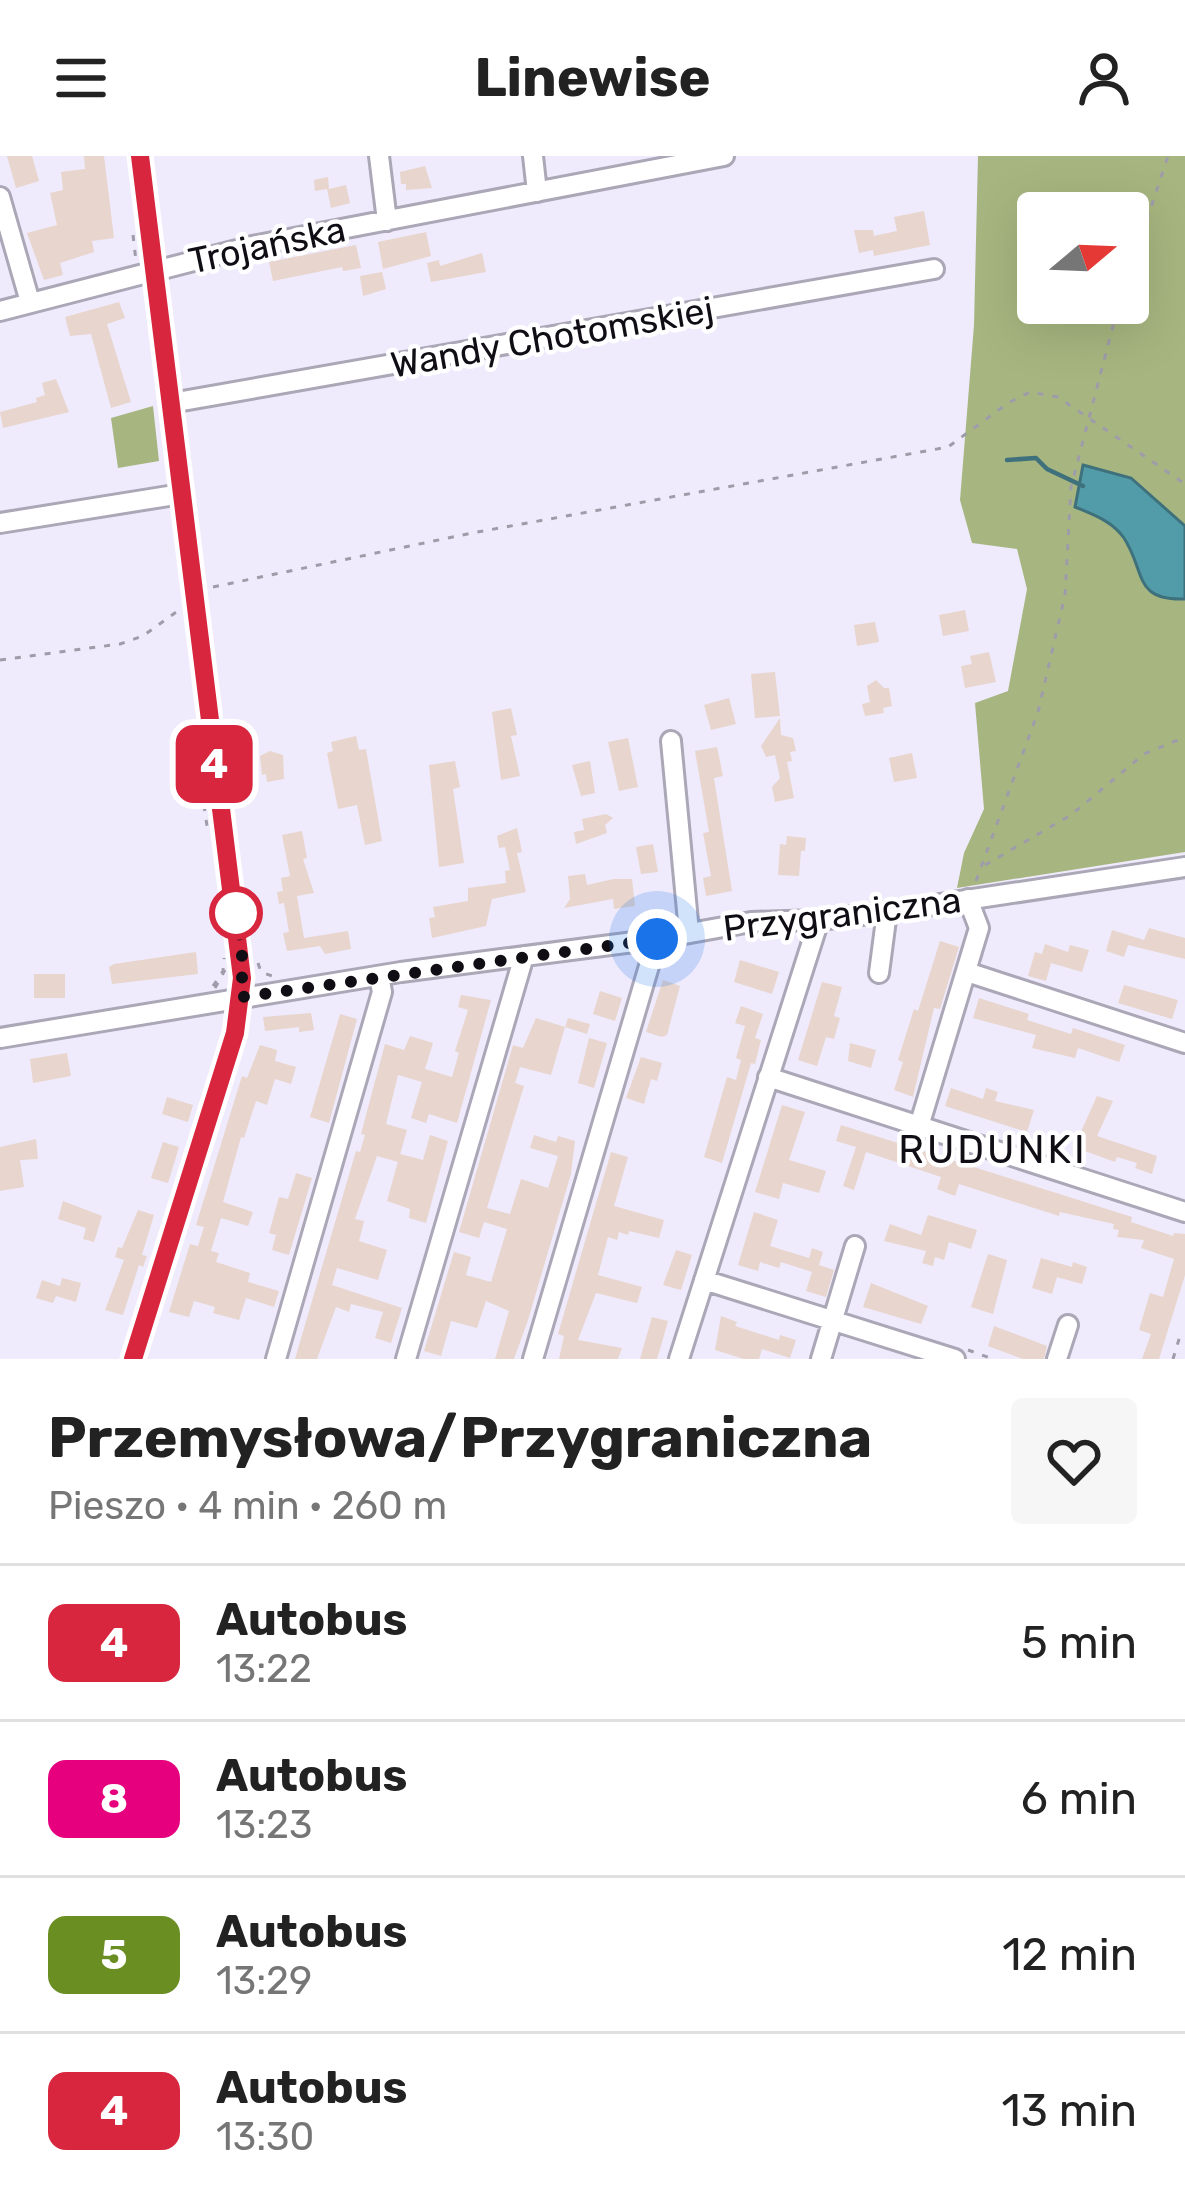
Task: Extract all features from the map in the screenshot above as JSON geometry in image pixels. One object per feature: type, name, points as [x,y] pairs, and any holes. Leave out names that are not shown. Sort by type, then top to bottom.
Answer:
[{"type":"street","points":[[133,1359],[235,1033],[242,997],[242,956],[140,156]]},
{"type":"street","points":[[379,156],[387,220]]},
{"type":"street","points":[[533,156],[538,191]]},
{"type":"street","name":"Trojańska","points":[[0,311],[252,246],[724,156]]},
{"type":"street","points":[[0,197],[30,302]]},
{"type":"street","name":"Wandy Chotomskiej","points":[[171,404],[934,269]]},
{"type":"street","points":[[0,523],[182,494]]},
{"type":"street","points":[[671,741],[689,932]]},
{"type":"street","name":"Przygraniczna","points":[[0,1038],[206,1002],[751,922],[887,912],[1185,866]]},
{"type":"street","points":[[920,1124],[980,928],[968,899]]},
{"type":"street","points":[[879,973],[887,912]]},
{"type":"street","points":[[679,1359],[819,920]]},
{"type":"street","points":[[533,1359],[657,939]]},
{"type":"street","points":[[406,1359],[524,956]]},
{"type":"street","points":[[967,972],[1185,1043]]},
{"type":"street","points":[[276,1359],[382,992],[379,976]]},
{"type":"street","points":[[768,1077],[1185,1212]]},
{"type":"street","points":[[820,1359],[855,1246]]},
{"type":"street","points":[[704,1280],[955,1359]]},
{"type":"street","points":[[1057,1359],[1068,1325]]},
{"type":"path","points":[[1149,213],[1168,156]]},
{"type":"path","points":[[968,899],[1042,692],[1065,595],[1071,488],[1114,324]]},
{"type":"path","points":[[205,590],[450,537],[948,447],[1030,392],[1058,397],[1185,484]]},
{"type":"path","points":[[0,660],[120,644],[143,636],[182,608]]},
{"type":"path","points":[[983,866],[1071,814],[1144,754],[1185,737]]},
{"type":"path","points":[[206,1002],[206,993],[224,975],[224,957]]},
{"type":"path","points":[[1173,1359],[1180,1336],[1185,1338]]},
{"type":"green space","points":[[978,156],[1185,156],[1185,852],[957,888],[964,853],[984,809],[975,703],[1008,691],[1027,589],[1017,549],[972,543],[960,500],[974,325]]},
{"type":"green space","points":[[153,406],[159,461],[118,468],[111,418]]},
{"type":"water","points":[[1083,465],[1131,478],[1185,526],[1185,599],[1149,590],[1119,532],[1075,507]]},
{"type":"building","points":[[7,156],[32,156],[39,181],[16,188]]},
{"type":"building","points":[[84,156],[104,156],[114,238],[92,241],[94,252],[60,263],[63,275],[44,280],[27,233],[57,225],[50,193],[63,190],[61,172],[85,169]]},
{"type":"building","points":[[425,166],[432,188],[406,190],[400,172]]},
{"type":"building","points":[[328,177],[329,189],[346,185],[350,203],[331,208],[327,189],[315,191],[314,180]]},
{"type":"building","points":[[924,211],[930,245],[874,256],[873,250],[859,253],[854,230],[873,230],[874,236],[897,231],[894,217]]},
{"type":"building","points":[[426,232],[431,256],[383,269],[378,242]]},
{"type":"building","points":[[356,245],[361,268],[343,271],[342,267],[273,281],[269,262]]},
{"type":"building","points":[[482,253],[486,272],[431,282],[427,263],[439,260],[440,266]]},
{"type":"building","points":[[382,272],[386,289],[363,296],[360,276]]},
{"type":"building","points":[[119,302],[125,318],[107,324],[131,402],[111,408],[91,334],[70,336],[65,317]]},
{"type":"building","points":[[56,379],[69,412],[3,428],[0,412],[37,402],[36,398],[45,395],[42,383]]},
{"type":"building","points":[[965,610],[969,631],[943,636],[939,615]]},
{"type":"building","points":[[875,622],[879,642],[857,646],[854,625]]},
{"type":"building","points":[[989,652],[996,682],[965,688],[961,666],[972,664],[970,656]]},
{"type":"building","points":[[775,672],[780,716],[755,718],[751,674]]},
{"type":"building","points":[[876,680],[889,688],[892,706],[883,708],[884,713],[865,716],[862,704],[870,702],[867,686]]},
{"type":"building","points":[[729,698],[736,724],[711,730],[704,705]]},
{"type":"building","points":[[511,708],[517,735],[511,736],[520,776],[501,780],[492,712]]},
{"type":"building","points":[[780,718],[781,735],[793,738],[796,751],[790,752],[792,761],[787,762],[794,798],[775,802],[772,787],[780,778],[775,755],[766,757],[761,746]]},
{"type":"building","points":[[356,736],[359,750],[366,749],[382,841],[365,845],[357,805],[338,809],[327,753],[333,751],[331,742]]},
{"type":"building","points":[[628,738],[638,787],[619,791],[608,742]]},
{"type":"building","points":[[717,747],[723,776],[714,778],[732,891],[706,896],[703,878],[711,876],[703,833],[709,832],[695,751]]},
{"type":"building","points":[[270,751],[283,755],[284,779],[267,782],[266,774],[262,775],[260,756]]},
{"type":"building","points":[[912,753],[917,778],[894,782],[889,758]]},
{"type":"building","points":[[455,761],[460,787],[453,789],[464,863],[439,867],[429,765]]},
{"type":"building","points":[[590,761],[595,793],[581,796],[572,765]]},
{"type":"building","points":[[606,814],[613,818],[605,825],[607,833],[576,844],[574,832],[584,830],[582,819]]},
{"type":"building","points":[[517,828],[526,892],[492,899],[486,926],[432,938],[429,918],[435,917],[433,907],[468,901],[468,888],[506,883],[505,871],[510,870],[497,836]]},
{"type":"building","points":[[302,831],[307,858],[303,859],[314,893],[297,896],[304,938],[348,931],[351,949],[325,954],[320,946],[287,951],[283,933],[289,932],[277,892],[283,891],[281,878],[290,876],[282,835]]},
{"type":"building","points":[[787,836],[806,838],[799,876],[778,875],[780,844],[786,845]]},
{"type":"building","points":[[653,844],[658,872],[641,874],[636,847]]},
{"type":"building","points":[[585,874],[587,885],[632,879],[635,906],[614,909],[613,899],[564,908],[570,899],[568,876]]},
{"type":"building","points":[[1149,928],[1185,938],[1185,959],[1128,945],[1124,957],[1106,951],[1112,930],[1144,940]]},
{"type":"building","points":[[940,941],[959,947],[940,1009],[934,1008],[913,1097],[894,1090],[903,1062],[898,1060]]},
{"type":"building","points":[[1045,944],[1068,952],[1070,945],[1089,950],[1082,972],[1051,963],[1046,981],[1028,976],[1035,952],[1042,954]]},
{"type":"building","points":[[196,952],[198,974],[112,984],[109,967],[114,964]]},
{"type":"building","points":[[740,960],[779,972],[772,994],[734,982]]},
{"type":"building","points":[[34,974],[65,974],[65,998],[34,998]]},
{"type":"building","points":[[663,980],[680,986],[667,1035],[662,1037],[646,1032]]},
{"type":"building","points":[[822,982],[842,987],[834,1039],[826,1037],[817,1066],[798,1060]]},
{"type":"building","points":[[1124,985],[1178,1000],[1172,1019],[1118,1003]]},
{"type":"building","points":[[600,991],[622,998],[615,1021],[593,1014]]},
{"type":"building","points":[[461,995],[491,1000],[457,1123],[429,1114],[426,1123],[411,1118],[422,1082],[398,1075],[386,1124],[407,1130],[398,1162],[377,1156],[355,1219],[364,1221],[359,1241],[387,1250],[378,1280],[337,1268],[332,1285],[402,1308],[391,1343],[375,1338],[383,1312],[351,1304],[349,1312],[336,1307],[317,1359],[295,1359],[356,1151],[360,1152],[365,1135],[361,1134],[385,1044],[404,1050],[410,1036],[433,1043],[425,1069],[452,1077],[468,1010],[458,1007]]},
{"type":"building","points":[[979,998],[1029,1014],[1027,1020],[1071,1034],[1073,1028],[1125,1045],[1119,1062],[1078,1048],[1075,1058],[1032,1048],[1036,1035],[973,1018]]},
{"type":"building","points":[[741,1006],[763,1014],[755,1038],[761,1040],[722,1163],[704,1157],[727,1077],[736,1080],[741,1060],[736,1058],[745,1026],[735,1023]]},
{"type":"building","points":[[311,1013],[314,1030],[265,1031],[263,1017]]},
{"type":"building","points":[[340,1014],[357,1019],[329,1123],[310,1117]]},
{"type":"building","points":[[536,1018],[565,1027],[551,1075],[520,1067],[515,1083],[524,1086],[487,1208],[510,1214],[521,1179],[548,1188],[558,1156],[530,1148],[534,1135],[556,1142],[558,1136],[575,1141],[571,1174],[528,1320],[514,1359],[495,1359],[509,1311],[486,1301],[477,1328],[451,1321],[441,1356],[424,1351],[454,1252],[471,1257],[466,1275],[491,1282],[507,1229],[484,1222],[479,1238],[459,1232],[513,1045],[523,1048]]},
{"type":"building","points":[[568,1018],[590,1024],[587,1034],[565,1027]]},
{"type":"building","points":[[589,1038],[607,1043],[594,1088],[578,1083]]},
{"type":"building","points":[[850,1043],[876,1050],[871,1068],[848,1061]]},
{"type":"building","points":[[260,1045],[277,1050],[275,1061],[296,1067],[291,1084],[275,1079],[267,1105],[256,1101],[241,1137],[223,1202],[253,1212],[248,1226],[221,1218],[211,1251],[219,1253],[216,1262],[250,1273],[248,1282],[279,1291],[274,1307],[246,1298],[239,1320],[213,1313],[215,1307],[194,1301],[189,1317],[169,1312],[190,1244],[198,1246],[204,1227],[196,1225],[242,1076],[247,1078]]},
{"type":"building","points":[[67,1053],[71,1076],[33,1083],[30,1059]]},
{"type":"building","points":[[641,1057],[662,1063],[657,1081],[651,1079],[644,1104],[626,1098]]},
{"type":"building","points":[[951,1088],[983,1099],[986,1088],[998,1092],[995,1101],[1034,1110],[1027,1132],[945,1106]]},
{"type":"building","points":[[1097,1096],[1113,1101],[1097,1136],[1157,1156],[1152,1174],[1135,1168],[1137,1163],[1117,1157],[1115,1162],[1074,1147]]},
{"type":"building","points":[[167,1097],[193,1105],[188,1122],[162,1114]]},
{"type":"building","points":[[782,1105],[805,1112],[789,1160],[826,1171],[819,1193],[783,1183],[779,1199],[755,1192]]},
{"type":"building","points":[[841,1125],[1132,1217],[1131,1222],[1173,1236],[1185,1234],[1185,1275],[1159,1359],[1142,1359],[1151,1334],[1139,1330],[1150,1293],[1163,1297],[1174,1259],[1141,1248],[1144,1240],[1117,1237],[1114,1224],[1060,1212],[1059,1216],[959,1184],[955,1196],[937,1189],[941,1177],[866,1152],[854,1190],[843,1186],[856,1147],[836,1141]]},
{"type":"building","points":[[430,1135],[448,1141],[426,1223],[409,1218],[410,1209],[387,1201],[400,1154],[423,1160]]},
{"type":"building","points":[[36,1139],[38,1159],[20,1160],[24,1187],[0,1191],[0,1147]]},
{"type":"building","points":[[163,1142],[179,1147],[168,1183],[151,1178]]},
{"type":"building","points":[[611,1152],[628,1157],[614,1206],[664,1220],[659,1238],[629,1231],[628,1235],[619,1232],[617,1240],[608,1237],[598,1275],[642,1287],[637,1303],[596,1293],[578,1340],[622,1348],[618,1359],[559,1359],[564,1336],[558,1334]]},
{"type":"building","points":[[296,1173],[312,1178],[289,1255],[272,1250],[276,1235],[269,1233],[279,1197],[288,1199]]},
{"type":"building","points":[[63,1201],[102,1216],[94,1242],[83,1239],[86,1228],[58,1219]]},
{"type":"building","points":[[138,1210],[154,1215],[142,1255],[147,1256],[143,1267],[139,1265],[123,1315],[105,1310],[124,1260],[115,1257],[118,1247],[122,1248]]},
{"type":"building","points":[[754,1212],[778,1220],[770,1246],[809,1258],[812,1248],[823,1252],[819,1265],[834,1270],[826,1297],[806,1291],[812,1272],[781,1262],[779,1268],[760,1262],[758,1271],[738,1265]]},
{"type":"building","points":[[928,1215],[977,1230],[971,1249],[949,1242],[944,1260],[935,1257],[933,1266],[922,1263],[926,1251],[884,1241],[890,1224],[921,1235]]},
{"type":"building","points":[[676,1250],[692,1255],[681,1290],[663,1285]]},
{"type":"building","points":[[988,1254],[1007,1260],[993,1314],[971,1307]]},
{"type":"building","points":[[1041,1258],[1087,1267],[1082,1284],[1057,1277],[1052,1294],[1032,1288]]},
{"type":"building","points":[[62,1278],[81,1283],[76,1302],[56,1296],[53,1303],[36,1298],[42,1280],[60,1286]]},
{"type":"building","points":[[871,1283],[928,1306],[921,1324],[863,1307]]},
{"type":"building","points":[[721,1316],[737,1322],[735,1326],[779,1340],[780,1335],[796,1340],[790,1358],[762,1349],[759,1359],[715,1350]]},
{"type":"building","points":[[652,1317],[668,1321],[663,1339],[657,1359],[640,1359]]},
{"type":"building","points":[[994,1326],[1047,1346],[1044,1359],[1023,1359],[988,1346]]},
{"type":"waterway","points":[[1007,460],[1036,458],[1047,469],[1083,486]]},
{"type":"bus line","name":"4","points":[[133,1359],[235,1033],[242,997],[242,956],[140,156]]},
{"type":"district","name":"RUDUNKI","points":[[993,1150]]},
{"type":"route","points":[[236,913],[242,997],[657,939]]}]
